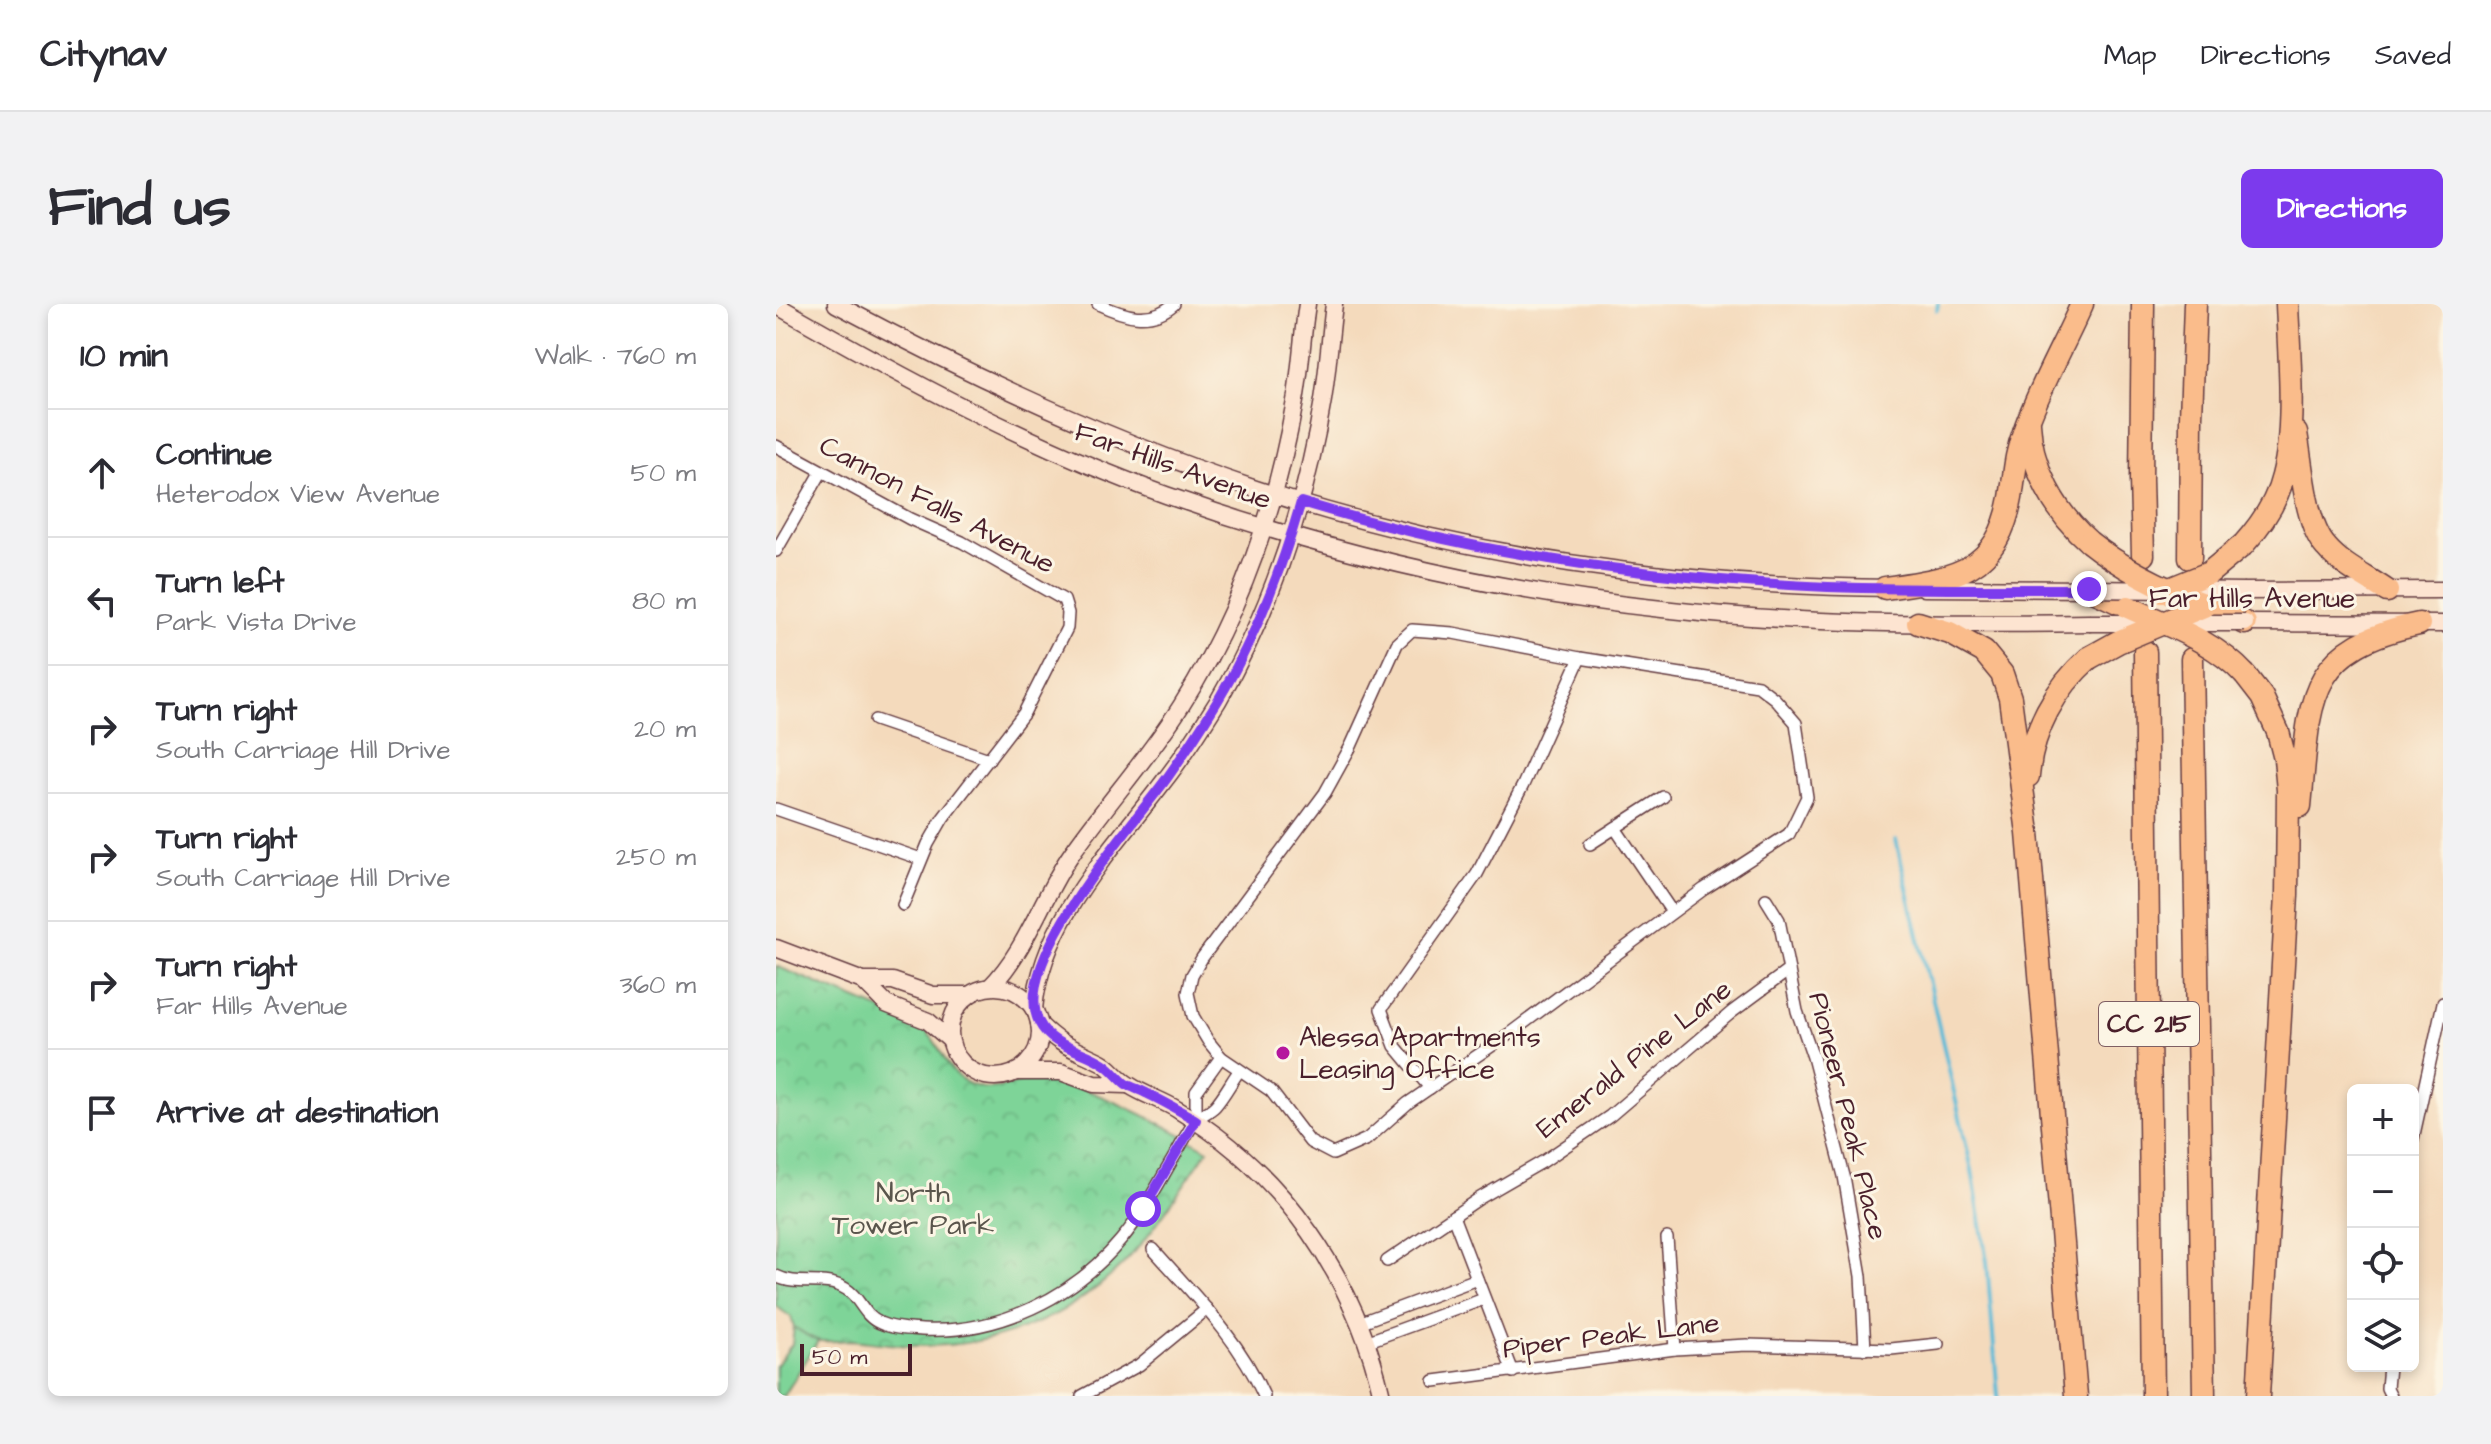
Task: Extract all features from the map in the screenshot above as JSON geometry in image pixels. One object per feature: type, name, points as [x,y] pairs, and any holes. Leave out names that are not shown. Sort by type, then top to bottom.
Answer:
[{"type":"highway","points":[[1885,588],[1958,575],[1982,557],[1998,536],[2006,518],[2015,459],[2028,418],[2082,304]]},
{"type":"highway","points":[[2143,304],[2143,555]]},
{"type":"highway","points":[[2190,558],[2195,304]]},
{"type":"highway","points":[[2191,418],[2208,304]]},
{"type":"highway","points":[[2089,623],[2209,573],[2243,545],[2268,512],[2282,480],[2290,407],[2287,304]]},
{"type":"highway","points":[[2290,407],[2309,511],[2318,537],[2340,560],[2387,591]]},
{"type":"highway","points":[[2028,418],[2035,459],[2047,489],[2063,515],[2089,542],[2166,590],[2245,623]]},
{"type":"highway","points":[[2089,589],[2217,650],[2245,675],[2271,715],[2285,759],[2288,790],[2287,895],[2258,1396]]},
{"type":"highway","points":[[2028,833],[2027,782],[2036,736],[2064,684],[2089,658],[2111,645],[2244,591]]},
{"type":"highway","points":[[1918,623],[1941,629],[1988,655],[2002,674],[2012,705],[2028,833],[2076,1396]]},
{"type":"highway","points":[[2287,895],[2300,810],[2308,724],[2320,685],[2336,662],[2363,641],[2419,624]]},
{"type":"highway","name":"CC 215","points":[[2145,652],[2153,1396]]},
{"type":"highway","name":"CC 215","points":[[2192,659],[2204,1396]]},
{"type":"main road","name":"Far Hills Avenue","points":[[836,304],[1030,401],[1128,442],[1268,511],[1292,536],[1436,572],[1571,598],[1743,616],[1918,623],[2443,624]]},
{"type":"main road","points":[[776,948],[863,981],[893,981],[933,995],[968,995],[990,987],[1012,962],[1069,858],[1182,706],[1224,629],[1246,580],[1268,511],[1295,401],[1307,304]]},
{"type":"main road","points":[[1016,1072],[1026,1065],[1036,1051],[1040,1035],[1036,1016],[1040,970],[1071,907],[1106,855],[1166,779],[1217,702],[1260,617],[1292,536],[1301,502],[1323,401],[1334,304]]},
{"type":"main road","name":"Far Hills Avenue","points":[[776,305],[912,381],[1044,446],[1164,494],[1268,511],[1301,502],[1419,534],[1587,565],[1714,579],[1885,588],[2443,590]]},
{"type":"main road","points":[[863,981],[886,1004],[928,1021],[950,1040]]},
{"type":"main road","points":[[990,987],[1017,992],[1058,1043],[1103,1063],[1127,1085],[1196,1120],[1245,1159],[1304,1224],[1335,1271],[1359,1323],[1382,1396]]},
{"type":"main road","points":[[968,995],[954,1013],[950,1023],[950,1040],[956,1056],[973,1071],[994,1077],[1016,1072],[1061,1072],[1094,1084],[1127,1085]]},
{"type":"street","points":[[1098,304],[1141,318],[1159,314],[1171,307]]},
{"type":"street","name":"Cannon Falls Avenue","points":[[776,446],[910,519],[962,542],[1064,600],[1068,613],[1067,628],[1024,713],[989,759]]},
{"type":"street","points":[[776,551],[822,471]]},
{"type":"street","points":[[1412,630],[1453,633],[1580,658],[1758,686],[1775,699],[1796,723],[1807,797],[1789,834],[1672,912],[1509,1034],[1408,1103],[1367,1139],[1333,1154],[1310,1142],[1271,1091],[1221,1057],[1208,1041],[1193,1016],[1188,993],[1192,975],[1325,793],[1351,746],[1397,644],[1412,630]]},
{"type":"street","points":[[1430,1088],[1395,1046],[1381,1009],[1477,874],[1523,785],[1580,658]]},
{"type":"street","points":[[875,720],[989,759],[943,818],[921,859],[903,905]]},
{"type":"street","points":[[1590,844],[1663,797]]},
{"type":"street","points":[[776,809],[921,859]]},
{"type":"street","points":[[1615,828],[1672,912]]},
{"type":"street","name":"Pioneer Peak Place","points":[[1766,899],[1779,920],[1797,1011],[1813,1057],[1844,1176],[1861,1276],[1865,1349]]},
{"type":"street","name":"Emerald Pine Lane","points":[[1387,1261],[1601,1123],[1732,1012],[1789,970]]},
{"type":"street","points":[[2419,1112],[2443,1003]]},
{"type":"street","points":[[1196,1120],[1196,1092],[1221,1057]]},
{"type":"street","points":[[776,1276],[801,1283],[824,1281],[848,1290],[868,1317],[897,1328],[969,1328],[1009,1318],[1043,1304],[1069,1288],[1120,1241],[1143,1209],[1196,1120],[1215,1106],[1239,1071]]},
{"type":"street","points":[[1453,1216],[1513,1372]]},
{"type":"street","points":[[1667,1238],[1675,1349]]},
{"type":"street","points":[[1153,1249],[1207,1309],[1253,1371],[1264,1396]]},
{"type":"street","points":[[1359,1323],[1477,1279]]},
{"type":"street","points":[[1366,1342],[1484,1299]]},
{"type":"street","points":[[1082,1396],[1139,1365],[1207,1309]]},
{"type":"street","name":"Piper Peak Lane","points":[[1434,1381],[1675,1349],[1747,1345],[1891,1349],[1938,1344]]},
{"type":"street","points":[[2388,1372],[2387,1388],[2391,1396]]},
{"type":"green space","name":"North Tower Park","points":[[776,966],[920,1026],[933,1039],[952,1070],[977,1087],[998,1087],[1039,1079],[1061,1081],[1136,1112],[1208,1150],[1136,1250],[1084,1297],[1055,1314],[992,1338],[958,1344],[924,1346],[814,1339],[794,1327],[791,1317],[776,1306]]},
{"type":"green space","points":[[794,1327],[818,1341],[784,1396],[776,1396],[776,1366],[792,1344]]},
{"type":"waterway","points":[[1937,310],[1938,304]]},
{"type":"waterway","points":[[1896,840],[1972,1170],[1987,1262],[1998,1396]]},
{"type":"place","name":"Alessa Apartments Leasing Office","points":[[1283,1053]]},
{"type":"route","points":[[1143,1209],[1196,1120],[1127,1085],[1103,1063],[1058,1043],[1039,1024],[1034,1009],[1037,982],[1040,970],[1081,890],[1166,779],[1217,702],[1267,600],[1292,536],[1301,502],[1474,545],[1631,571],[1825,587],[2089,589]]}]
